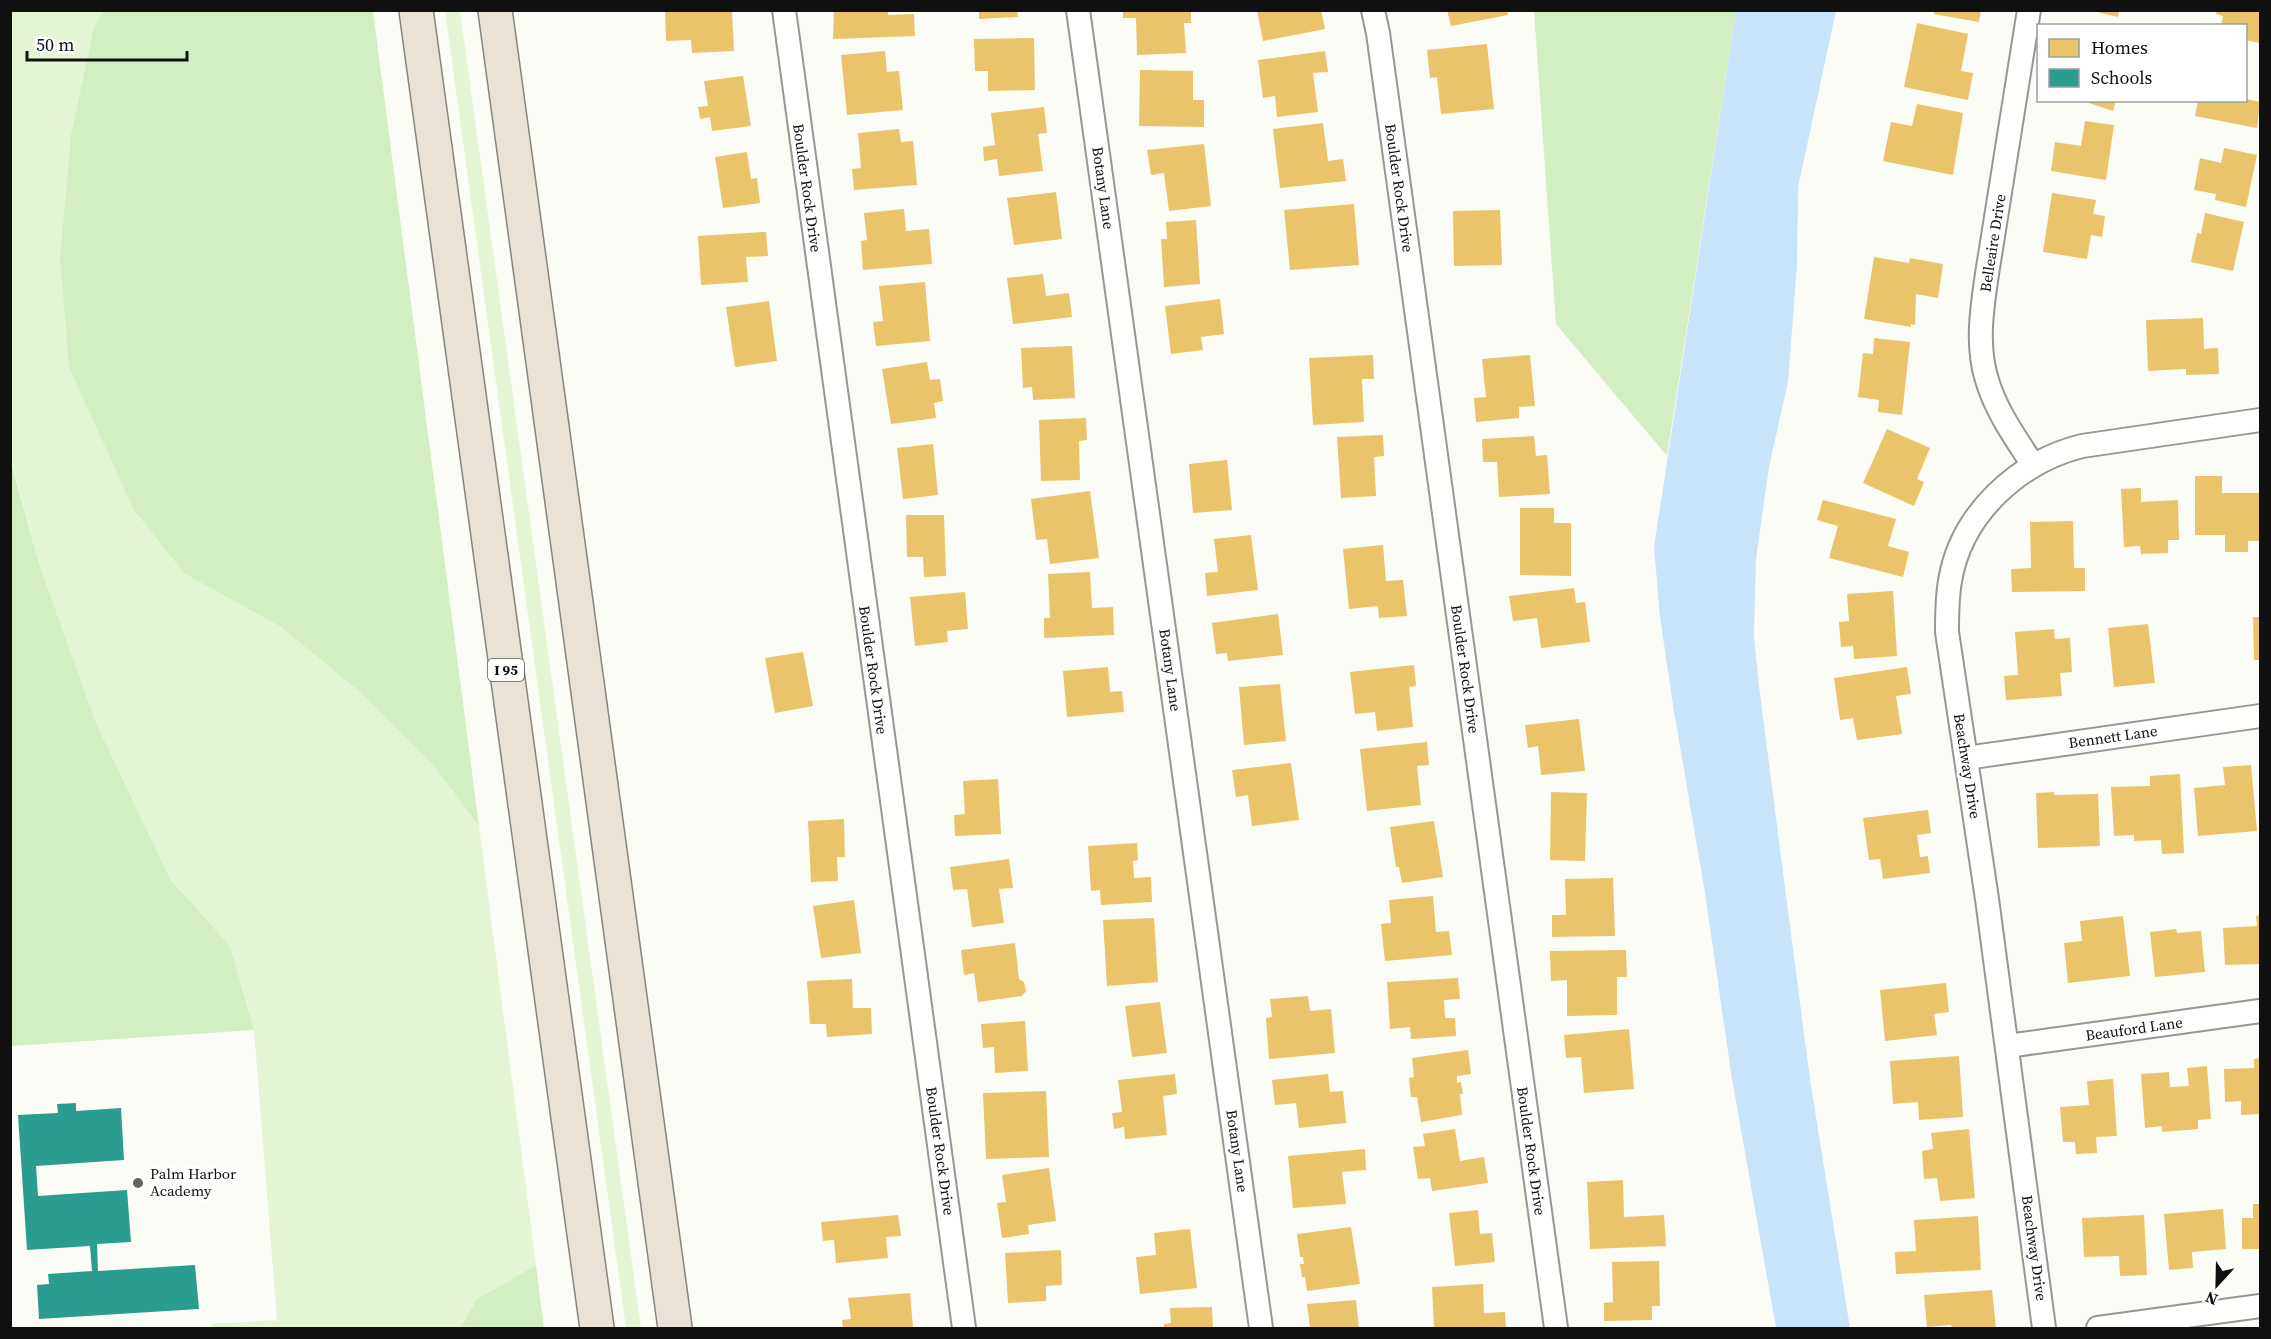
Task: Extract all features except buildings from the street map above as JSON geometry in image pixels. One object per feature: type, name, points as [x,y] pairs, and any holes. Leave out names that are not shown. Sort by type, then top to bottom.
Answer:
[{"type":"highway","name":"I 95","points":[[416,10],[597,1329]]},
{"type":"highway","points":[[495,10],[675,1329]]},
{"type":"street","name":"Boulder Rock Drive","points":[[784,10],[964,1329]]},
{"type":"street","name":"Botany Lane","points":[[1078,10],[1261,1329]]},
{"type":"street","name":"Boulder Rock Drive","points":[[1373,10],[1556,1329]]},
{"type":"street","name":"Belleaire Drive","points":[[2029,10],[1987,274],[1983,303],[1982,343],[1984,370],[1992,394],[2032,465]]},
{"type":"street","name":"Beachway Drive","points":[[2044,1329],[2007,1046],[1947,632],[1950,580],[1956,558],[1980,513],[2006,484],[2032,465],[2065,450],[2082,446],[2260,420]]},
{"type":"street","name":"Bennett Lane","points":[[1966,758],[2260,716]]},
{"type":"street","name":"Beauford Lane","points":[[2007,1046],[2260,1011]]},
{"type":"street","points":[[2098,1329],[2260,1306]]},
{"type":"green space","points":[[10,11],[103,11],[94,27],[71,134],[60,256],[185,574],[281,627],[361,693],[434,766],[479,826],[536,1265],[477,1299],[460,1328],[212,1328],[211,1324],[277,1320],[254,1030],[230,946],[170,879],[96,723],[39,564],[11,458]]},
{"type":"green space","points":[[103,11],[373,11],[479,826],[434,766],[361,693],[281,627],[185,574],[134,510],[69,367],[60,256],[71,134],[94,27]]},
{"type":"green space","points":[[445,11],[460,11],[641,1328],[626,1328]]},
{"type":"green space","points":[[1534,11],[1736,11],[1667,456],[1556,324]]},
{"type":"green space","points":[[10,458],[39,564],[96,723],[170,879],[230,946],[254,1030],[11,1046]]},
{"type":"green space","points":[[536,1265],[544,1328],[460,1328],[477,1299]]},
{"type":"water","points":[[1736,11],[1836,11],[1798,187],[1797,264],[1788,382],[1769,467],[1756,559],[1754,636],[1811,1086],[1850,1328],[1776,1328],[1732,1079],[1705,893],[1660,617],[1654,547]]},
{"type":"place","name":"Palm Harbor Academy","points":[[138,1183]]}]
